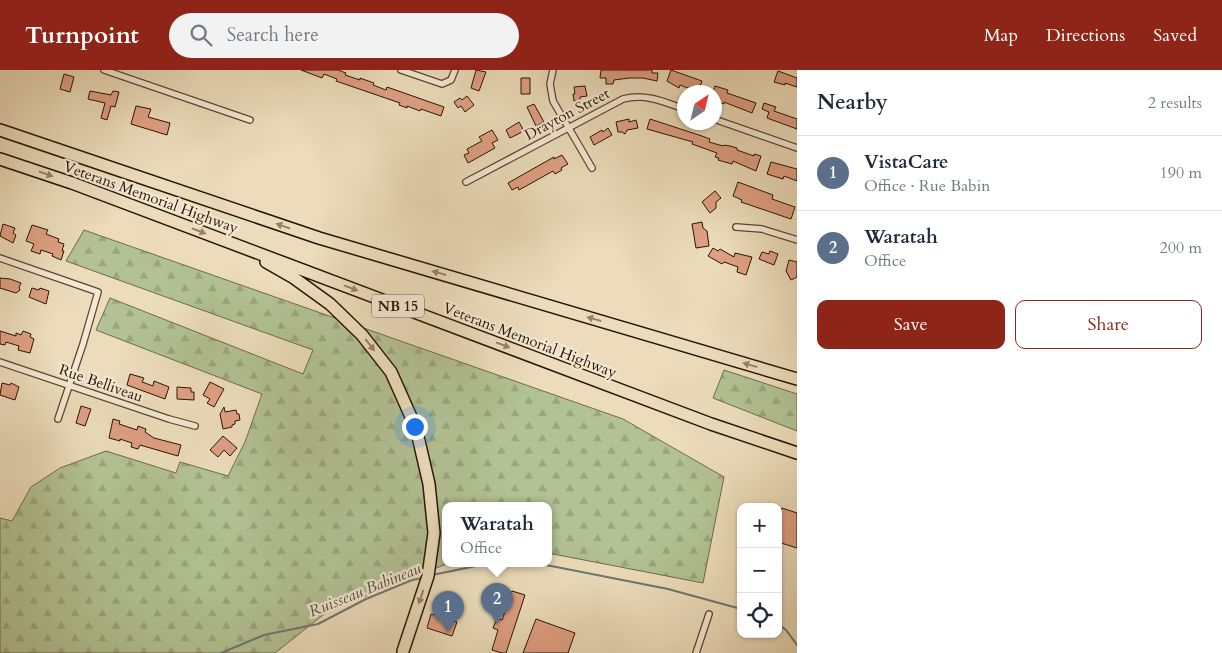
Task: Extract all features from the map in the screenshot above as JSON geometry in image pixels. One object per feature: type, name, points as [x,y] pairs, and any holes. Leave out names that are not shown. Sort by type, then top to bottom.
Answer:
[{"type":"highway","name":"Veterans Memorial Highway","points":[[0,130],[319,238],[797,379]]},
{"type":"highway","name":"Veterans Memorial Highway","points":[[0,159],[72,183],[711,424],[797,454]]},
{"type":"highway","points":[[234,244],[294,278],[330,304],[362,335],[392,372],[416,428],[430,484],[434,533],[428,576],[407,652]]},
{"type":"street","points":[[104,70],[250,120]]},
{"type":"street","points":[[401,70],[442,84],[451,80],[455,70]]},
{"type":"street","points":[[553,70],[550,84],[556,108],[592,168]]},
{"type":"street","name":"Drayton Street","points":[[466,182],[612,103],[629,97],[652,98],[677,107]]},
{"type":"street","points":[[722,122],[797,148]]},
{"type":"street","points":[[736,228],[762,229],[797,240]]},
{"type":"street","points":[[0,258],[98,292],[70,386],[58,419]]},
{"type":"street","name":"Rue Belliveau","points":[[0,362],[195,426]]},
{"type":"street","points":[[696,653],[709,614]]},
{"type":"green space","points":[[84,230],[623,419],[724,477],[703,583],[552,554],[552,502],[442,502],[442,566],[328,611],[275,653],[0,653],[0,518],[12,521],[31,487],[60,468],[106,451],[176,473],[180,462],[228,476],[245,442],[262,394],[96,330],[110,298],[303,374],[313,350],[66,261]]},
{"type":"green space","points":[[724,370],[797,394],[797,431],[713,398]]},
{"type":"building","points":[[301,70],[338,70],[346,73],[345,75],[374,83],[373,85],[386,90],[387,87],[444,107],[441,116],[421,109],[420,111],[407,106],[407,108],[399,105],[400,103],[336,81],[337,79],[324,74],[322,78]]},
{"type":"building","points":[[476,70],[486,72],[479,91],[471,88]]},
{"type":"building","points":[[601,70],[652,70],[652,73],[658,73],[657,81],[629,78],[614,80],[613,84],[606,84],[606,78],[600,78]]},
{"type":"building","points":[[671,70],[702,81],[701,85],[677,85],[677,87],[667,81]]},
{"type":"building","points":[[778,71],[797,78],[797,87],[774,82]]},
{"type":"building","points":[[64,74],[74,77],[70,92],[60,89]]},
{"type":"building","points":[[521,78],[530,78],[530,94],[521,94]]},
{"type":"building","points":[[585,86],[587,96],[580,97],[580,100],[574,101],[574,87]]},
{"type":"building","points":[[722,88],[728,90],[727,93],[756,103],[752,113],[724,102],[724,104],[722,103]]},
{"type":"building","points":[[90,91],[111,95],[113,91],[119,92],[115,107],[111,106],[107,120],[101,118],[105,103],[88,99]]},
{"type":"building","points":[[467,96],[474,105],[465,112],[461,106],[458,108],[454,102],[460,98],[462,100]]},
{"type":"building","points":[[764,103],[776,107],[774,111],[797,119],[797,129],[767,118],[769,112],[762,109]]},
{"type":"building","points":[[534,104],[544,122],[536,126],[527,107]]},
{"type":"building","points":[[136,106],[151,109],[148,117],[170,123],[167,135],[131,124]]},
{"type":"building","points":[[629,119],[629,122],[636,120],[638,128],[627,130],[625,134],[618,132],[616,122]]},
{"type":"building","points":[[650,119],[677,128],[677,130],[683,130],[710,139],[709,142],[737,148],[737,150],[754,156],[754,154],[761,156],[756,171],[733,161],[732,164],[718,160],[719,158],[715,157],[717,153],[692,144],[693,142],[647,129]]},
{"type":"building","points":[[519,122],[524,131],[510,138],[506,130]]},
{"type":"building","points":[[608,128],[612,135],[594,145],[590,137]]},
{"type":"building","points":[[492,130],[498,140],[492,143],[495,148],[468,163],[464,155],[469,153],[467,149],[482,141],[479,137]]},
{"type":"building","points":[[562,155],[568,164],[561,168],[562,170],[555,174],[553,171],[519,190],[518,187],[512,190],[508,183],[554,157],[554,159]]},
{"type":"building","points":[[771,162],[797,169],[797,181],[784,176],[783,179],[767,174]]},
{"type":"building","points":[[738,182],[773,195],[772,199],[795,207],[791,219],[741,202],[742,200],[733,196]]},
{"type":"building","points":[[715,191],[721,198],[716,202],[716,208],[710,213],[702,202]]},
{"type":"building","points":[[702,222],[703,228],[707,231],[709,246],[696,248],[692,224]]},
{"type":"building","points":[[3,224],[15,228],[13,233],[16,235],[13,243],[0,236]]},
{"type":"building","points":[[32,225],[48,230],[46,234],[59,239],[58,242],[64,244],[61,260],[52,256],[53,254],[41,250],[40,254],[31,251],[34,244],[26,241]]},
{"type":"building","points":[[713,248],[718,251],[720,249],[734,257],[735,253],[752,257],[746,275],[737,272],[738,267],[724,262],[722,264],[708,256]]},
{"type":"building","points":[[770,251],[778,254],[774,265],[759,259],[762,252],[769,254]]},
{"type":"building","points":[[789,260],[797,262],[797,277],[791,280],[786,271]]},
{"type":"building","points":[[0,278],[21,283],[20,290],[16,293],[0,288]]},
{"type":"building","points":[[32,288],[49,291],[46,304],[29,297]]},
{"type":"building","points":[[0,331],[16,336],[16,333],[21,335],[23,331],[31,334],[30,337],[34,339],[30,353],[18,350],[19,346],[6,342],[5,345],[0,344]]},
{"type":"building","points":[[130,374],[144,378],[142,382],[153,386],[154,381],[169,387],[165,399],[127,385]]},
{"type":"building","points":[[210,382],[224,389],[214,407],[207,403],[210,399],[203,395]]},
{"type":"building","points":[[2,383],[10,385],[11,383],[19,387],[15,400],[0,395]]},
{"type":"building","points":[[177,387],[191,388],[191,392],[194,392],[194,400],[177,399]]},
{"type":"building","points":[[81,406],[91,409],[85,426],[76,423]]},
{"type":"building","points":[[224,407],[225,412],[236,410],[240,420],[235,421],[232,427],[223,429],[220,414]]},
{"type":"building","points":[[113,419],[120,421],[119,424],[137,430],[138,426],[146,429],[145,432],[154,438],[181,445],[178,456],[140,445],[138,449],[131,447],[132,443],[109,438]]},
{"type":"building","points":[[223,436],[237,448],[230,456],[224,450],[218,457],[210,450]]},
{"type":"building","points":[[782,508],[797,513],[797,548],[782,543]]},
{"type":"building","points":[[512,591],[525,595],[506,653],[502,653],[492,650],[498,630],[493,628],[497,618],[502,620]]},
{"type":"building","points":[[431,614],[457,622],[452,636],[427,628]]},
{"type":"building","points":[[536,619],[575,633],[568,653],[523,653]]},
{"type":"waterway","name":"Ruisseau Babineau","points":[[552,566],[668,589],[737,608]]},
{"type":"waterway","name":"Ruisseau Babineau","points":[[432,575],[471,567]]},
{"type":"waterway","name":"Ruisseau Babineau","points":[[221,653],[264,635],[318,624],[366,599],[412,580],[423,578]]},
{"type":"waterway","name":"Ruisseau Babineau","points":[[782,627],[797,645]]},
{"type":"place","name":"Waratah","points":[[497,624]]},
{"type":"place","name":"VistaCare","points":[[448,632]]}]
